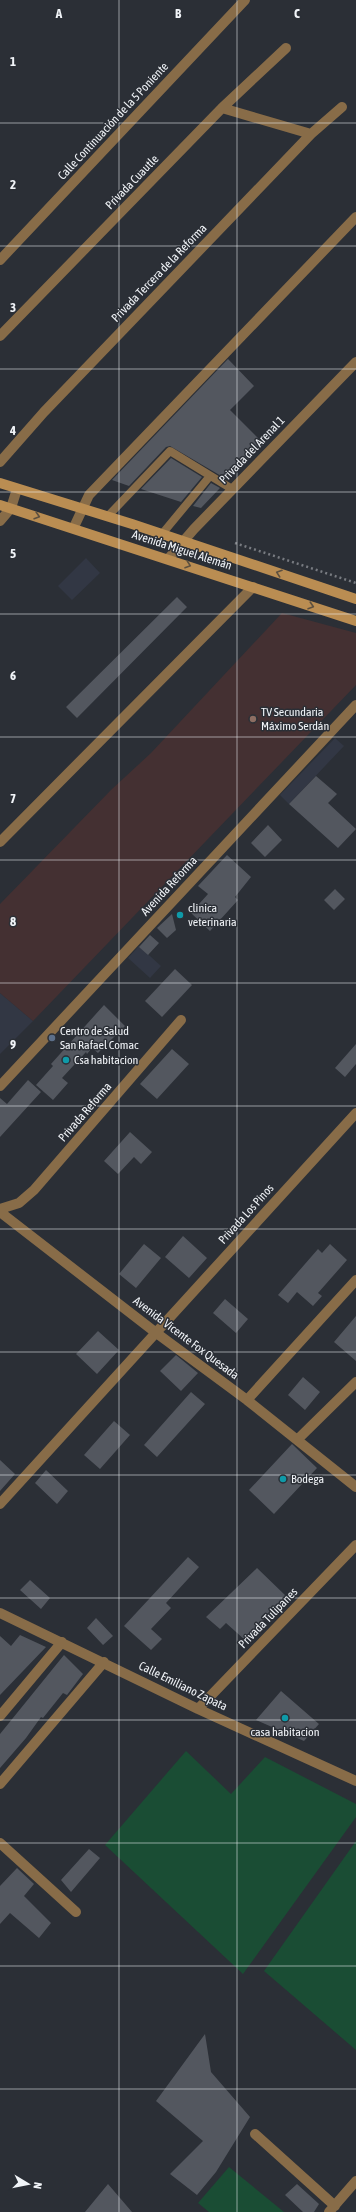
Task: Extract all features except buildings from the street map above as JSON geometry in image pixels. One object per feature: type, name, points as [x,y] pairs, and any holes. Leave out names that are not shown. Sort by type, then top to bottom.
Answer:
[{"type":"main road","name":"Avenida Miguel Alemán","points":[[0,483],[108,516],[356,599]]},
{"type":"main road","name":"Avenida Miguel Alemán","points":[[0,505],[169,558],[356,621]]},
{"type":"street","name":"Calle Continuación de la 5 Poniente","points":[[0,260],[245,0]]},
{"type":"street","name":"Privada Cuautle","points":[[0,336],[222,108],[286,48]]},
{"type":"street","name":"Privada Tercera de la Reforma","points":[[0,462],[44,412],[311,134],[342,107]]},
{"type":"street","points":[[222,108],[311,134]]},
{"type":"street","points":[[74,528],[89,495],[356,217]]},
{"type":"street","name":"Privada del Arenal 1","points":[[169,558],[232,489],[356,362]]},
{"type":"street","points":[[0,521],[11,508],[17,489]]},
{"type":"street","points":[[0,842],[253,587]]},
{"type":"street","name":"Avenida Reforma","points":[[0,1086],[356,705]]},
{"type":"street","name":"Privada Reforma","points":[[0,1210],[19,1202],[34,1190],[181,1020]]},
{"type":"street","name":"Privada Los Pinos","points":[[0,1504],[356,1113]]},
{"type":"street","name":"Avenida Vicente Fox Quesada","points":[[0,1210],[155,1332],[247,1400],[355,1485]]},
{"type":"street","points":[[247,1400],[356,1280]]},
{"type":"street","points":[[297,1440],[356,1382]]},
{"type":"street","name":"Privada Tulipanes","points":[[198,1709],[356,1545]]},
{"type":"street","name":"Calle Emiliano Zapata","points":[[0,1613],[104,1662],[198,1709],[356,1781]]},
{"type":"street","points":[[0,1716],[62,1642]]},
{"type":"street","points":[[0,1784],[104,1662]]},
{"type":"street","points":[[0,1843],[76,1912]]},
{"type":"street","points":[[255,2134],[332,2209],[356,2181]]},
{"type":"lane","points":[[108,516],[170,451],[232,489]]},
{"type":"lane","points":[[162,534],[210,476]]},
{"type":"shaded area","points":[[86,558],[100,573],[72,600],[58,586]]},
{"type":"shaded area","points":[[282,613],[356,633],[356,685],[33,1021],[0,993],[0,904],[111,790],[151,753]]},
{"type":"shaded area","points":[[335,738],[344,746],[289,804],[280,795]]},
{"type":"shaded area","points":[[139,946],[161,966],[150,978],[128,958]]},
{"type":"shaded area","points":[[0,993],[33,1021],[0,1054]]},
{"type":"green space","points":[[186,1751],[231,1794],[265,1757],[356,1804],[356,1817],[243,1974],[105,1845]]},
{"type":"green space","points":[[356,1841],[356,2050],[264,1971]]},
{"type":"green space","points":[[229,2167],[284,2212],[209,2212],[198,2203]]},
{"type":"place","name":"TV Secundaria Máximo Serdán","points":[[253,719]]},
{"type":"place","name":"clinica veterinaria","points":[[180,915]]},
{"type":"place","name":"Centro de Salud San Rafael Comac","points":[[52,1038]]},
{"type":"place","name":"Csa habitacion","points":[[66,1060]]},
{"type":"place","name":"Bodega","points":[[283,1479]]},
{"type":"place","name":"casa habitacion","points":[[285,1718]]}]
